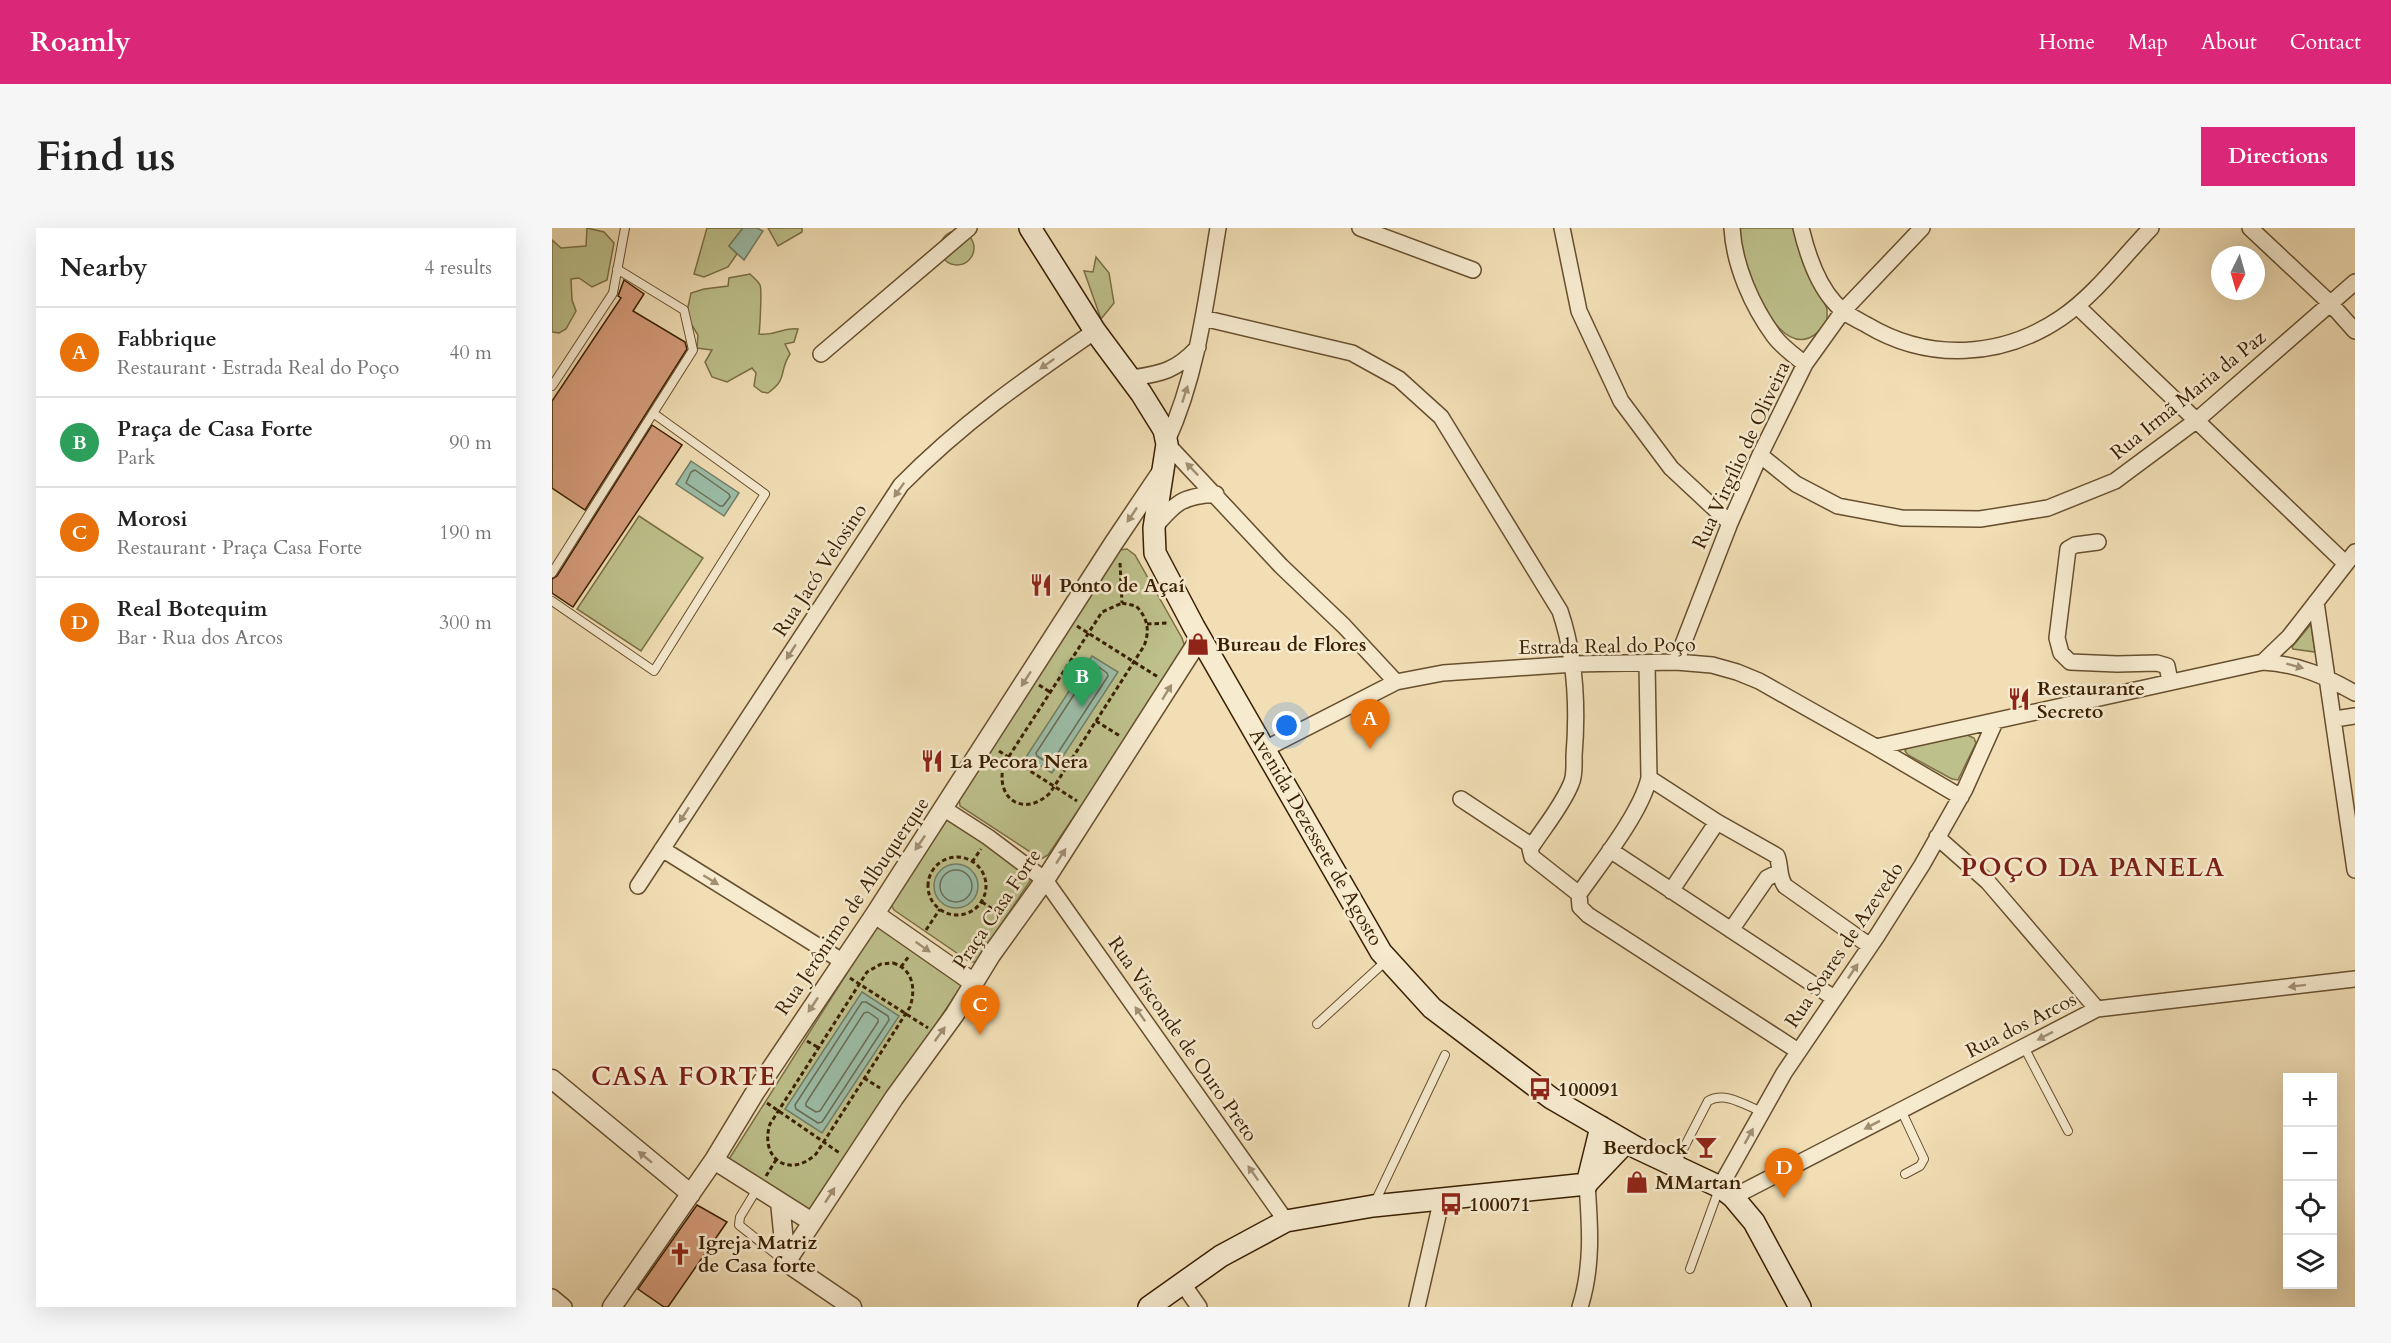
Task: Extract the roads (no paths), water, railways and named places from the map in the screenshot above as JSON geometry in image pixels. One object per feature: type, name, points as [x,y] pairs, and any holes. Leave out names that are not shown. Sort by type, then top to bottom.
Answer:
[{"type":"main road","points":[[1030,228],[1095,331],[1151,407],[1167,442]]},
{"type":"main road","name":"Avenida Dezessete de Agosto","points":[[1167,442],[1154,528],[1155,553],[1200,638],[1388,959],[1432,1008],[1551,1098],[1626,1142],[1726,1192],[1754,1222],[1800,1307]]},
{"type":"main road","points":[[1587,1184],[1601,1127]]},
{"type":"main road","points":[[1149,1307],[1221,1256],[1286,1221],[1372,1206],[1587,1184],[1626,1142]]},
{"type":"street","points":[[821,354],[969,228]]},
{"type":"street","points":[[1218,228],[1198,346],[1189,384],[1167,442],[1281,566],[1344,626],[1396,682]]},
{"type":"street","points":[[1360,228],[1473,270]]},
{"type":"street","points":[[1562,228],[1579,311],[1620,401],[1671,468],[1730,523]]},
{"type":"street","points":[[1732,228],[1740,270],[1756,306],[1775,337],[1805,364]]},
{"type":"street","points":[[1801,228],[1822,285],[1834,303],[1843,311],[1888,336],[1937,351],[1990,348],[2011,343],[2041,330],[2077,306],[2151,228]]},
{"type":"street","name":"Rua Virgílio de Oliveira","points":[[1676,662],[1730,523],[1760,454],[1805,364],[1843,311],[1922,228]]},
{"type":"street","points":[[2250,228],[2330,303],[2355,331]]},
{"type":"street","name":"Rua Irmã Maria da Paz","points":[[1760,454],[1796,484],[1838,506],[1902,518],[1980,519],[2048,508],[2115,481],[2198,420],[2355,282]]},
{"type":"street","points":[[2077,306],[2198,420],[2350,557],[2289,636],[2262,662]]},
{"type":"street","points":[[1203,318],[1352,353],[1399,379],[1441,417],[1560,611],[1570,639],[1574,664],[1576,739],[1573,781],[1532,846],[1530,853],[1534,859],[1579,894],[1581,907],[1588,915],[1798,1051]]},
{"type":"street","name":"Rua Jacó Velosino","points":[[638,886],[901,485],[948,438],[1095,331]]},
{"type":"street","points":[[1131,378],[1154,375],[1172,369],[1185,361],[1198,346]]},
{"type":"street","name":"Rua Jerônimo de Albuquerque","points":[[612,1307],[714,1160],[754,1094],[875,914],[1165,467]]},
{"type":"street","points":[[1154,528],[1174,505],[1184,498],[1193,495],[1216,494]]},
{"type":"street","points":[[2098,542],[2075,545],[2068,549],[2057,638],[2061,653],[2070,662],[2157,663],[2167,666],[2170,681]]},
{"type":"street","points":[[2316,602],[2326,677],[2335,719],[2355,870]]},
{"type":"street","name":"Praça Casa Forte","points":[[786,1262],[852,1161],[1045,880],[1200,638]]},
{"type":"street","name":"Estrada Real do Poço","points":[[1265,749],[1396,682],[1443,673],[1574,664],[1676,662],[1712,665],[1759,681],[1961,797]]},
{"type":"street","points":[[1876,747],[2262,662],[2297,666],[2326,677],[2355,693]]},
{"type":"street","points":[[1579,894],[1611,849],[1646,792],[1649,778],[1647,663]]},
{"type":"street","points":[[2335,719],[2355,716]]},
{"type":"street","name":"Rua Soares de Azevedo","points":[[1726,1192],[1762,1112],[1798,1051],[1870,946],[1961,797],[1995,722]]},
{"type":"street","points":[[1649,778],[1717,822],[1777,856],[1780,879],[1785,886],[1870,946]]},
{"type":"street","points":[[1461,799],[1532,846]]},
{"type":"street","name":"Rua Visconde de Ouro Preto","points":[[944,808],[988,837],[1045,880],[1286,1221]]},
{"type":"street","points":[[1671,891],[1717,822]]},
{"type":"street","points":[[1937,837],[1988,882],[2097,1009]]},
{"type":"street","points":[[662,849],[840,965]]},
{"type":"street","points":[[1611,849],[1834,998]]},
{"type":"street","points":[[1731,930],[1767,878],[1779,872]]},
{"type":"street","points":[[875,914],[974,983]]},
{"type":"street","name":"Rua dos Arcos","points":[[1726,1192],[1901,1110],[2097,1009],[2355,979]]},
{"type":"street","points":[[552,1079],[691,1194]]},
{"type":"street","points":[[714,1160],[812,1222]]},
{"type":"street","points":[[1580,1307],[1589,1268],[1587,1184]]},
{"type":"street","points":[[1417,1307],[1443,1198]]},
{"type":"street","points":[[780,1202],[786,1262],[852,1307]]},
{"type":"street","points":[[1183,1284],[1199,1307]]},
{"type":"street","points":[[552,1297],[564,1307]]},
{"type":"lane","points":[[552,386],[613,293],[625,228]]},
{"type":"lane","points":[[552,573],[693,350],[684,310],[617,269]]},
{"type":"lane","points":[[552,602],[654,671],[765,494],[653,413]]},
{"type":"lane","points":[[1317,1024],[1388,959]]},
{"type":"lane","points":[[2024,1047],[2068,1131]]},
{"type":"lane","points":[[1372,1206],[1445,1055]]},
{"type":"lane","points":[[1675,1165],[1708,1101],[1715,1097],[1728,1098],[1762,1112]]},
{"type":"lane","points":[[1901,1110],[1924,1159],[1920,1166],[1905,1174]]},
{"type":"lane","points":[[758,1188],[740,1217],[739,1225],[786,1262]]},
{"type":"lane","points":[[1690,1269],[1726,1192]]},
{"type":"water","points":[[743,228],[757,228],[763,231],[744,260],[729,246]]},
{"type":"water","points":[[691,461],[739,493],[724,516],[676,484]]},
{"type":"water","points":[[1092,656],[1118,672],[1052,773],[1026,757]]},
{"type":"water","points":[[956,864],[972,870],[978,886],[972,902],[956,908],[940,902],[934,886],[940,870]]},
{"type":"water","points":[[862,992],[899,1016],[822,1133],[785,1109]]},
{"type":"place","name":"Ponto de Açaí","points":[[1041,585]]},
{"type":"place","name":"Bureau de Flores","points":[[1198,644]]},
{"type":"place","name":"Restaurante Secreto","points":[[2019,699]]},
{"type":"place","name":"Praça de Casa Forte","points":[[1082,707]]},
{"type":"place","name":"Fabbrique","points":[[1370,749]]},
{"type":"place","name":"La Pecora Nera","points":[[932,761]]},
{"type":"place","name":"Morosi","points":[[980,1035]]},
{"type":"place","name":"100091","points":[[1540,1089]]},
{"type":"place","name":"Beerdock","points":[[1706,1147]]},
{"type":"place","name":"MMartan","points":[[1637,1182]]},
{"type":"place","name":"Real Botequim","points":[[1784,1198]]},
{"type":"place","name":"100071","points":[[1451,1204]]},
{"type":"place","name":"Igreja Matriz de Casa forte","points":[[680,1254]]},
{"type":"district","name":"POÇO DA PANELA","points":[[2093,867]]},
{"type":"district","name":"CASA FORTE","points":[[684,1076]]}]
